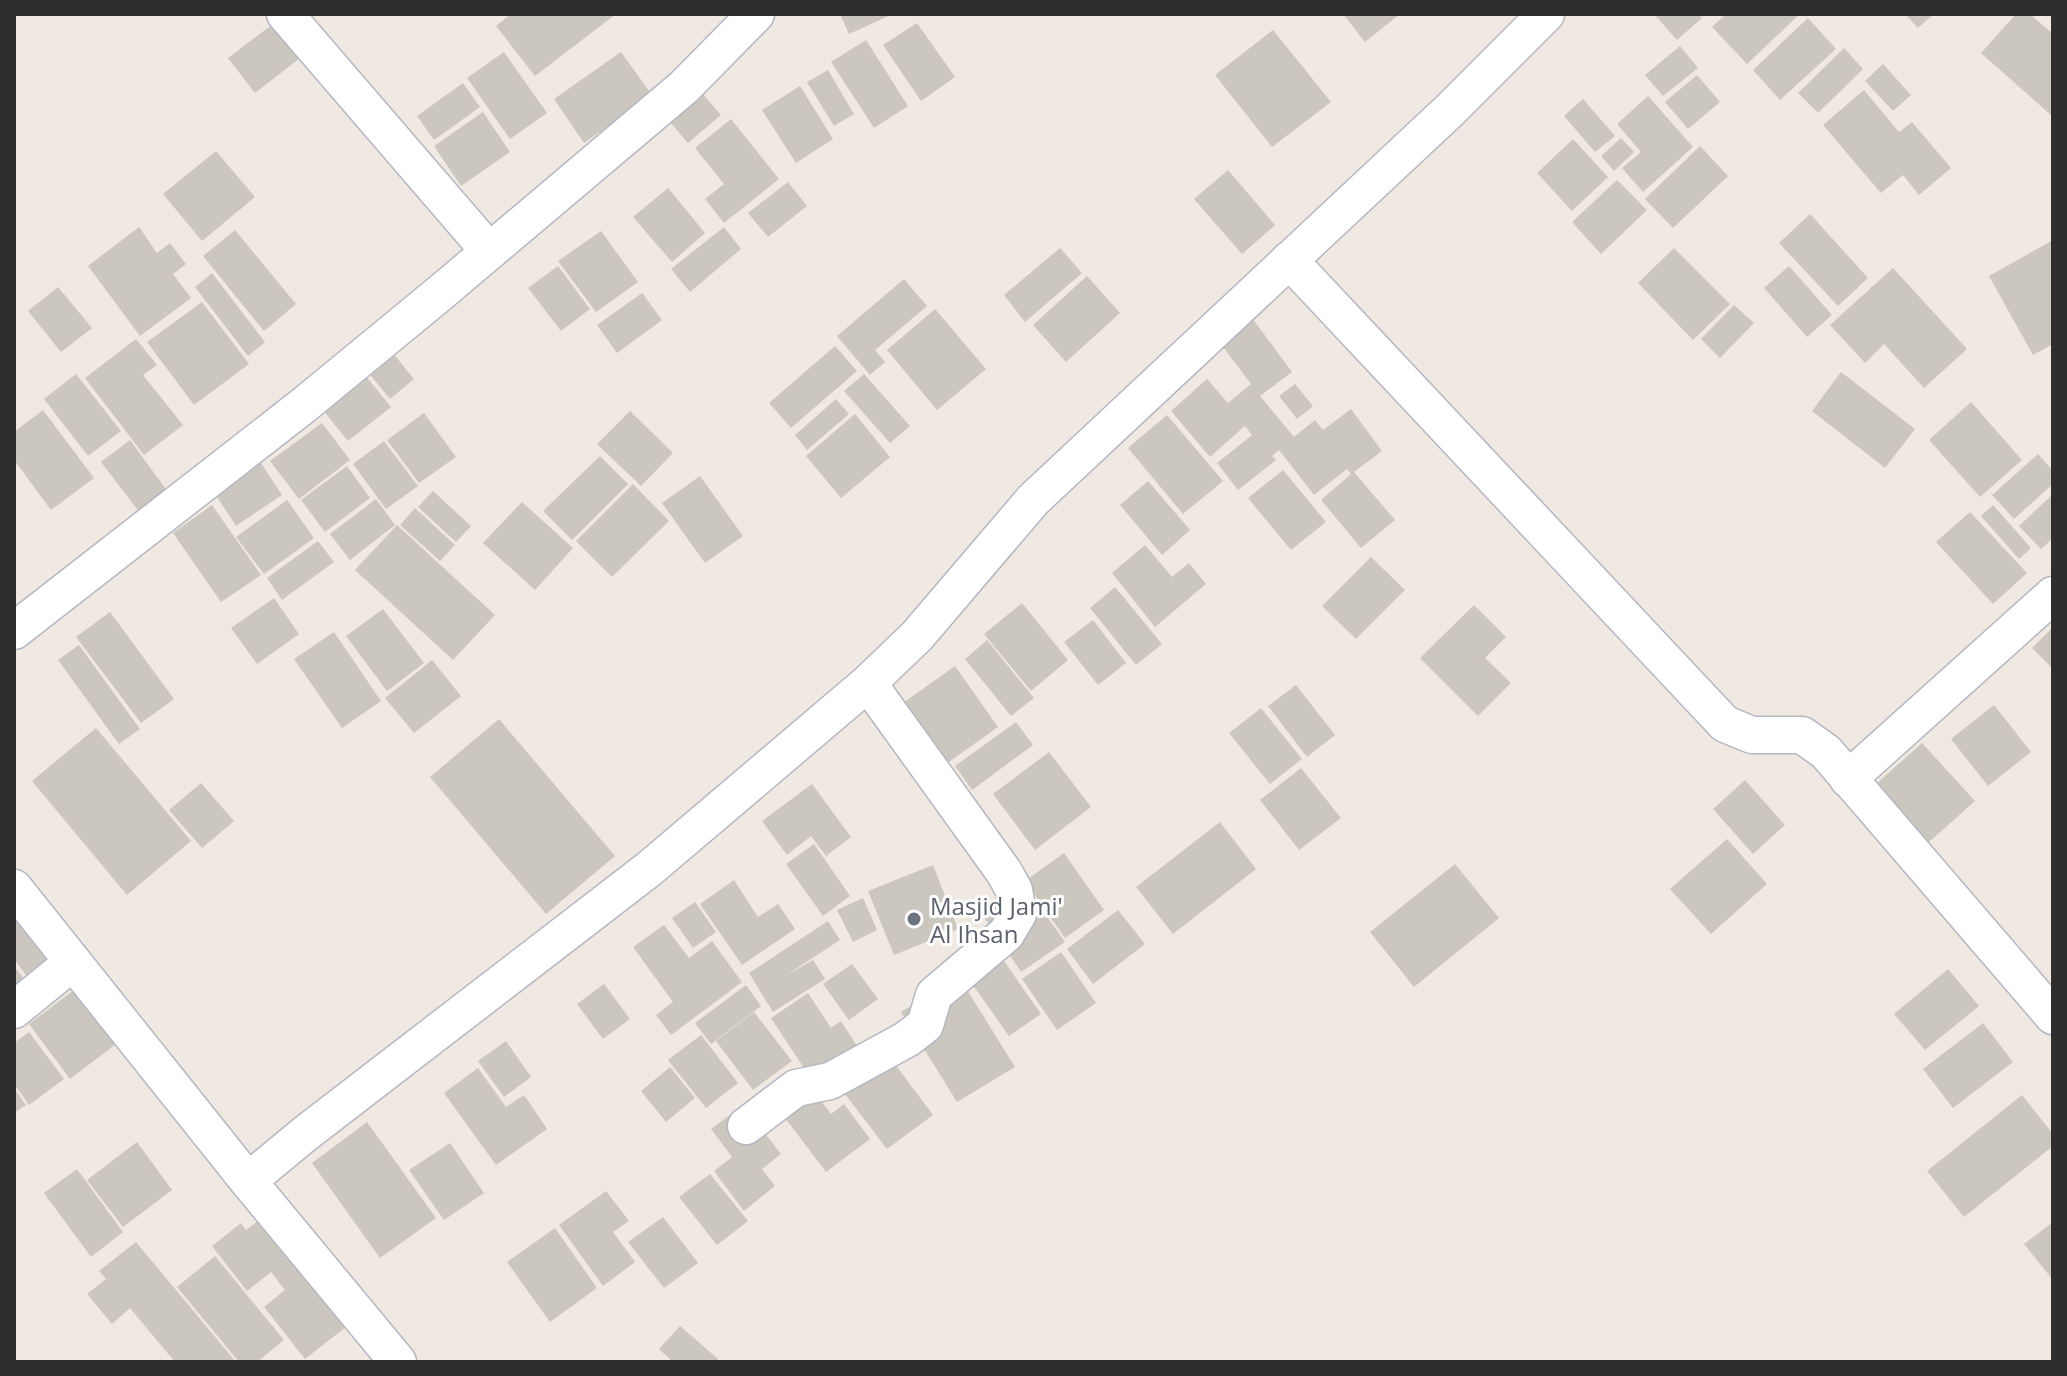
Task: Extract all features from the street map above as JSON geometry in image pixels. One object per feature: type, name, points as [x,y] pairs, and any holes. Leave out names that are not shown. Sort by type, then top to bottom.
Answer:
[{"type":"street","points":[[285,14],[489,251]]},
{"type":"street","points":[[14,631],[304,405],[673,96],[756,14]]},
{"type":"street","points":[[248,1181],[330,1114],[649,869],[868,683],[917,636],[1033,500],[1450,110],[1546,14]]},
{"type":"street","points":[[1289,260],[1725,724],[1752,735],[1802,735],[1826,752],[2053,1016]]},
{"type":"street","points":[[1848,779],[2053,595]]},
{"type":"street","points":[[746,1126],[796,1088],[830,1081],[907,1039],[925,1025],[934,995],[1006,934],[1018,914],[1014,890],[1004,872],[868,683]]},
{"type":"street","points":[[14,888],[248,1181],[398,1362]]},
{"type":"street","points":[[14,1010],[73,962]]},
{"type":"building","points":[[511,14],[616,14],[535,76],[496,26]]},
{"type":"building","points":[[840,14],[893,14],[849,34]]},
{"type":"building","points":[[1343,14],[1400,14],[1365,42]]},
{"type":"building","points":[[1654,14],[1698,14],[1702,18],[1677,40]]},
{"type":"building","points":[[1726,14],[1800,14],[1747,64],[1712,27]]},
{"type":"building","points":[[1905,14],[1934,14],[1918,28]]},
{"type":"building","points":[[2016,14],[2030,14],[2053,34],[2053,117],[1981,53]]},
{"type":"building","points":[[1808,18],[1836,49],[1780,100],[1753,70]]},
{"type":"building","points":[[277,21],[304,55],[255,93],[228,58]]},
{"type":"building","points":[[917,23],[955,77],[921,101],[883,45]]},
{"type":"building","points":[[1273,30],[1331,102],[1272,147],[1215,75]]},
{"type":"building","points":[[866,40],[908,106],[874,128],[831,62]]},
{"type":"building","points":[[1680,46],[1698,68],[1663,96],[1645,75]]},
{"type":"building","points":[[1844,48],[1863,69],[1818,113],[1798,93]]},
{"type":"building","points":[[504,52],[547,113],[510,139],[467,78]]},
{"type":"building","points":[[621,52],[652,95],[584,143],[554,99]]},
{"type":"building","points":[[1883,64],[1911,95],[1893,111],[1865,81]]},
{"type":"building","points":[[828,70],[854,114],[834,126],[807,82]]},
{"type":"building","points":[[1697,75],[1720,102],[1688,129],[1665,102]]},
{"type":"building","points":[[463,83],[480,107],[434,140],[417,116]]},
{"type":"building","points":[[696,86],[721,115],[688,143],[663,114]]},
{"type":"building","points":[[800,86],[833,139],[796,163],[762,110]]},
{"type":"building","points":[[1864,90],[1899,132],[1912,122],[1951,168],[1919,195],[1903,175],[1881,193],[1823,125]]},
{"type":"building","points":[[1648,96],[1693,147],[1643,192],[1622,168],[1641,152],[1617,124]]},
{"type":"building","points":[[1583,99],[1615,136],[1595,152],[1564,116]]},
{"type":"building","points":[[483,112],[510,152],[461,186],[434,146]]},
{"type":"building","points":[[731,119],[779,179],[724,223],[705,199],[724,184],[695,148]]},
{"type":"building","points":[[1621,138],[1634,152],[1614,171],[1601,156]]},
{"type":"building","points":[[1573,139],[1608,177],[1572,211],[1537,173]]},
{"type":"building","points":[[1700,146],[1728,176],[1673,228],[1645,199]]},
{"type":"building","points":[[216,151],[255,197],[202,241],[163,194]]},
{"type":"building","points":[[1228,170],[1275,225],[1242,254],[1194,199]]},
{"type":"building","points":[[1617,180],[1647,210],[1601,254],[1572,222]]},
{"type":"building","points":[[788,182],[807,206],[768,237],[748,213]]},
{"type":"building","points":[[668,188],[705,233],[672,262],[633,217]]},
{"type":"building","points":[[1810,214],[1868,278],[1838,306],[1779,243]]},
{"type":"building","points":[[139,227],[157,253],[170,243],[186,264],[173,274],[191,298],[140,336],[88,266]]},
{"type":"building","points":[[724,227],[741,249],[690,292],[671,269]]},
{"type":"building","points":[[235,230],[296,304],[264,331],[203,256]]},
{"type":"building","points":[[601,231],[638,282],[596,312],[558,261]]},
{"type":"building","points":[[2053,240],[2053,344],[2033,355],[1989,276]]},
{"type":"building","points":[[1060,248],[1082,273],[1025,322],[1004,295]]},
{"type":"building","points":[[1674,248],[1730,304],[1693,340],[1638,283]]},
{"type":"building","points":[[558,266],[590,309],[561,331],[528,288]]},
{"type":"building","points":[[1789,266],[1832,315],[1807,337],[1764,288]]},
{"type":"building","points":[[1893,268],[1967,349],[1924,388],[1884,344],[1865,363],[1830,325]]},
{"type":"building","points":[[212,273],[265,342],[248,356],[195,287]]},
{"type":"building","points":[[1087,276],[1120,313],[1066,362],[1033,325]]},
{"type":"building","points":[[904,279],[927,306],[875,350],[885,362],[870,375],[837,336]]},
{"type":"building","points":[[58,287],[92,328],[61,352],[28,311]]},
{"type":"building","points":[[642,293],[662,320],[617,353],[597,325]]},
{"type":"building","points":[[202,302],[249,364],[194,405],[147,342]]},
{"type":"building","points":[[1734,305],[1754,323],[1720,358],[1701,339]]},
{"type":"building","points":[[935,309],[986,369],[937,410],[887,350]]},
{"type":"building","points":[[1247,311],[1292,372],[1260,396],[1294,437],[1315,420],[1323,430],[1351,409],[1382,451],[1354,472],[1395,520],[1361,548],[1321,500],[1351,474],[1347,469],[1314,495],[1279,450],[1272,456],[1276,460],[1238,490],[1217,463],[1252,435],[1245,426],[1210,457],[1171,411],[1207,379],[1228,403],[1251,384],[1214,335]]},
{"type":"building","points":[[136,339],[157,365],[143,375],[183,425],[144,455],[85,378]]},
{"type":"building","points":[[835,346],[857,371],[791,428],[769,403]]},
{"type":"building","points":[[388,347],[414,379],[390,399],[364,367]]},
{"type":"building","points":[[360,369],[391,407],[348,441],[318,404]]},
{"type":"building","points":[[1841,372],[1915,429],[1885,468],[1812,411]]},
{"type":"building","points":[[76,374],[121,431],[88,456],[44,399]]},
{"type":"building","points":[[864,374],[910,426],[890,443],[844,391]]},
{"type":"building","points":[[1295,384],[1313,406],[1297,419],[1279,396]]},
{"type":"building","points":[[836,399],[849,414],[807,450],[795,435]]},
{"type":"building","points":[[1971,402],[2022,460],[1980,497],[1929,440]]},
{"type":"building","points":[[43,410],[94,478],[51,510],[14,460],[14,432]]},
{"type":"building","points":[[630,411],[673,453],[641,486],[597,444]]},
{"type":"building","points":[[424,413],[456,457],[419,483],[387,440]]},
{"type":"building","points":[[855,414],[890,457],[841,498],[806,456]]},
{"type":"building","points":[[1167,415],[1223,481],[1183,514],[1128,448]]},
{"type":"building","points":[[322,423],[350,460],[299,499],[270,461]]},
{"type":"building","points":[[130,440],[168,492],[140,513],[101,462]]},
{"type":"building","points":[[384,441],[418,486],[386,509],[353,464]]},
{"type":"building","points":[[2038,454],[2053,471],[2053,484],[2014,519],[1992,495]]},
{"type":"building","points":[[600,456],[628,484],[572,540],[543,511]]},
{"type":"building","points":[[259,460],[282,495],[236,526],[213,491]]},
{"type":"building","points":[[347,466],[370,498],[325,532],[301,500]]},
{"type":"building","points":[[1283,470],[1326,522],[1291,550],[1248,498]]},
{"type":"building","points":[[700,476],[743,536],[705,563],[662,503]]},
{"type":"building","points":[[1148,481],[1190,530],[1162,555],[1120,505]]},
{"type":"building","points":[[633,484],[669,521],[612,577],[576,541]]},
{"type":"building","points":[[433,491],[471,526],[456,542],[418,507]]},
{"type":"building","points":[[2053,494],[2053,538],[2041,549],[2019,526]]},
{"type":"building","points":[[376,499],[395,525],[350,560],[330,534]]},
{"type":"building","points":[[287,500],[314,538],[264,574],[236,537]]},
{"type":"building","points":[[522,502],[573,548],[535,590],[483,543]]},
{"type":"building","points":[[212,505],[261,575],[221,602],[173,533]]},
{"type":"building","points":[[1993,505],[2031,548],[2019,559],[1981,516]]},
{"type":"building","points":[[415,508],[455,545],[440,561],[400,525]]},
{"type":"building","points":[[1970,512],[2027,573],[1993,604],[1936,542]]},
{"type":"building","points":[[397,525],[495,615],[453,660],[355,570]]},
{"type":"building","points":[[318,541],[334,562],[282,600],[267,578]]},
{"type":"building","points":[[1145,545],[1172,577],[1189,563],[1206,584],[1155,627],[1112,573]]},
{"type":"building","points":[[1371,557],[1405,590],[1356,639],[1322,606]]},
{"type":"building","points":[[1115,587],[1162,644],[1136,665],[1090,608]]},
{"type":"building","points":[[274,598],[299,634],[257,664],[231,628]]},
{"type":"building","points":[[1022,603],[1068,660],[1031,691],[984,634]]},
{"type":"building","points":[[1474,605],[1506,637],[1485,658],[1511,683],[1478,716],[1420,658]]},
{"type":"building","points":[[383,609],[424,663],[387,691],[346,636]]},
{"type":"building","points":[[110,612],[174,699],[141,723],[76,637]]},
{"type":"building","points":[[1093,620],[1126,663],[1098,685],[1064,642]]},
{"type":"building","points":[[2053,627],[2053,669],[2032,648]]},
{"type":"building","points":[[334,632],[381,701],[342,728],[294,659]]},
{"type":"building","points":[[987,640],[1034,698],[1011,716],[965,659]]},
{"type":"building","points":[[79,645],[140,729],[119,744],[58,660]]},
{"type":"building","points":[[432,660],[461,696],[414,733],[385,698]]},
{"type":"building","points":[[955,666],[998,727],[939,769],[896,708]]},
{"type":"building","points":[[1296,685],[1335,735],[1307,757],[1268,706]]},
{"type":"building","points":[[1994,705],[2031,752],[1988,786],[1951,739]]},
{"type":"building","points":[[1261,708],[1302,759],[1270,784],[1229,733]]},
{"type":"building","points":[[499,719],[615,856],[546,914],[430,777]]},
{"type":"building","points":[[1016,722],[1033,745],[972,790],[955,766]]},
{"type":"building","points":[[96,728],[191,841],[127,895],[32,781]]},
{"type":"building","points":[[1922,743],[1975,801],[1928,843],[1875,785]]},
{"type":"building","points":[[1049,752],[1091,807],[1035,850],[993,794]]},
{"type":"building","points":[[1301,768],[1341,818],[1299,850],[1260,800]]},
{"type":"building","points":[[1745,780],[1785,825],[1753,854],[1713,809]]},
{"type":"building","points":[[201,783],[234,821],[202,848],[169,810]]},
{"type":"building","points":[[812,784],[851,837],[826,856],[811,836],[787,855],[762,821]]},
{"type":"building","points":[[1220,822],[1256,869],[1173,934],[1136,887]]},
{"type":"building","points":[[1727,839],[1767,884],[1711,934],[1670,889]]},
{"type":"building","points":[[814,844],[850,896],[823,916],[786,864]]},
{"type":"building","points":[[1064,853],[1104,910],[1065,938],[1025,881]]},
{"type":"building","points":[[1455,864],[1499,918],[1414,987],[1370,932]]},
{"type":"building","points":[[933,865],[958,929],[894,955],[868,891]]},
{"type":"building","points":[[734,880],[758,917],[778,904],[795,929],[742,965],[700,904]]},
{"type":"building","points":[[1024,884],[1065,942],[1021,972],[982,914]]},
{"type":"building","points":[[863,898],[877,930],[853,942],[837,910]]},
{"type":"building","points":[[695,902],[716,932],[693,948],[672,918]]},
{"type":"building","points":[[1118,910],[1145,944],[1093,984],[1067,949]]},
{"type":"building","points":[[14,917],[55,952],[26,975],[14,959]]},
{"type":"building","points":[[828,921],[840,940],[785,976],[813,960],[825,979],[773,1012],[749,973]]},
{"type":"building","points":[[664,925],[689,958],[712,941],[742,982],[671,1035],[656,1015],[673,1002],[633,947]]},
{"type":"building","points":[[995,948],[1041,1014],[1009,1036],[963,971]]},
{"type":"building","points":[[1061,952],[1096,1003],[1057,1030],[1022,979]]},
{"type":"building","points":[[852,964],[878,999],[849,1020],[823,984]]},
{"type":"building","points":[[14,966],[26,981],[14,990]]},
{"type":"building","points":[[1948,969],[1979,1006],[1925,1050],[1894,1014]]},
{"type":"building","points":[[959,977],[1015,1067],[957,1102],[901,1012]]},
{"type":"building","points":[[604,984],[630,1019],[603,1039],[577,1004]]},
{"type":"building","points":[[746,985],[761,1006],[711,1044],[695,1023]]},
{"type":"building","points":[[74,990],[116,1044],[70,1079],[29,1024]]},
{"type":"building","points":[[808,993],[831,1028],[841,1021],[857,1046],[810,1077],[771,1018]]},
{"type":"building","points":[[754,1012],[792,1061],[753,1090],[716,1041]]},
{"type":"building","points":[[1983,1023],[2013,1062],[1953,1108],[1923,1069]]},
{"type":"building","points":[[29,1032],[64,1079],[29,1105],[14,1084],[14,1043]]},
{"type":"building","points":[[701,1035],[738,1083],[706,1108],[668,1060]]},
{"type":"building","points":[[506,1041],[531,1077],[504,1097],[478,1061]]},
{"type":"building","points":[[891,1059],[933,1115],[887,1149],[845,1094]]},
{"type":"building","points":[[670,1067],[695,1098],[666,1122],[641,1091]]},
{"type":"building","points":[[478,1068],[506,1107],[524,1095],[547,1129],[496,1165],[444,1093]]},
{"type":"building","points":[[14,1088],[26,1105],[14,1113]]},
{"type":"building","points":[[813,1090],[831,1114],[844,1104],[870,1139],[826,1172],[782,1114]]},
{"type":"building","points":[[2022,1095],[2053,1134],[2053,1146],[1964,1217],[1927,1171]]},
{"type":"building","points":[[743,1105],[781,1154],[762,1169],[775,1186],[744,1211],[714,1171],[732,1157],[711,1129]]},
{"type":"building","points":[[367,1122],[436,1218],[380,1258],[312,1163]]},
{"type":"building","points":[[137,1142],[172,1190],[123,1227],[87,1180]]},
{"type":"building","points":[[450,1143],[484,1193],[444,1220],[409,1170]]},
{"type":"building","points":[[77,1169],[123,1232],[91,1257],[44,1193]]},
{"type":"building","points":[[710,1174],[748,1221],[717,1245],[679,1197]]},
{"type":"building","points":[[606,1191],[629,1221],[613,1232],[635,1262],[603,1286],[559,1225]]},
{"type":"building","points":[[275,1208],[360,1316],[305,1359],[264,1307],[285,1290],[271,1272],[247,1291],[212,1246],[241,1223],[246,1230]]},
{"type":"building","points":[[663,1217],[698,1263],[664,1288],[628,1242]]},
{"type":"building","points":[[2053,1222],[2053,1280],[2024,1244]]},
{"type":"building","points":[[555,1228],[597,1288],[550,1322],[507,1262]]},
{"type":"building","points":[[136,1242],[236,1362],[175,1362],[130,1308],[112,1324],[87,1294],[106,1279],[99,1271]]},
{"type":"building","points":[[215,1256],[284,1340],[257,1362],[239,1362],[177,1287]]},
{"type":"building","points":[[680,1326],[718,1359],[715,1362],[673,1362],[659,1349]]},
{"type":"place","name":"Masjid Jami' Al Ihsan","points":[[914,919]]}]
